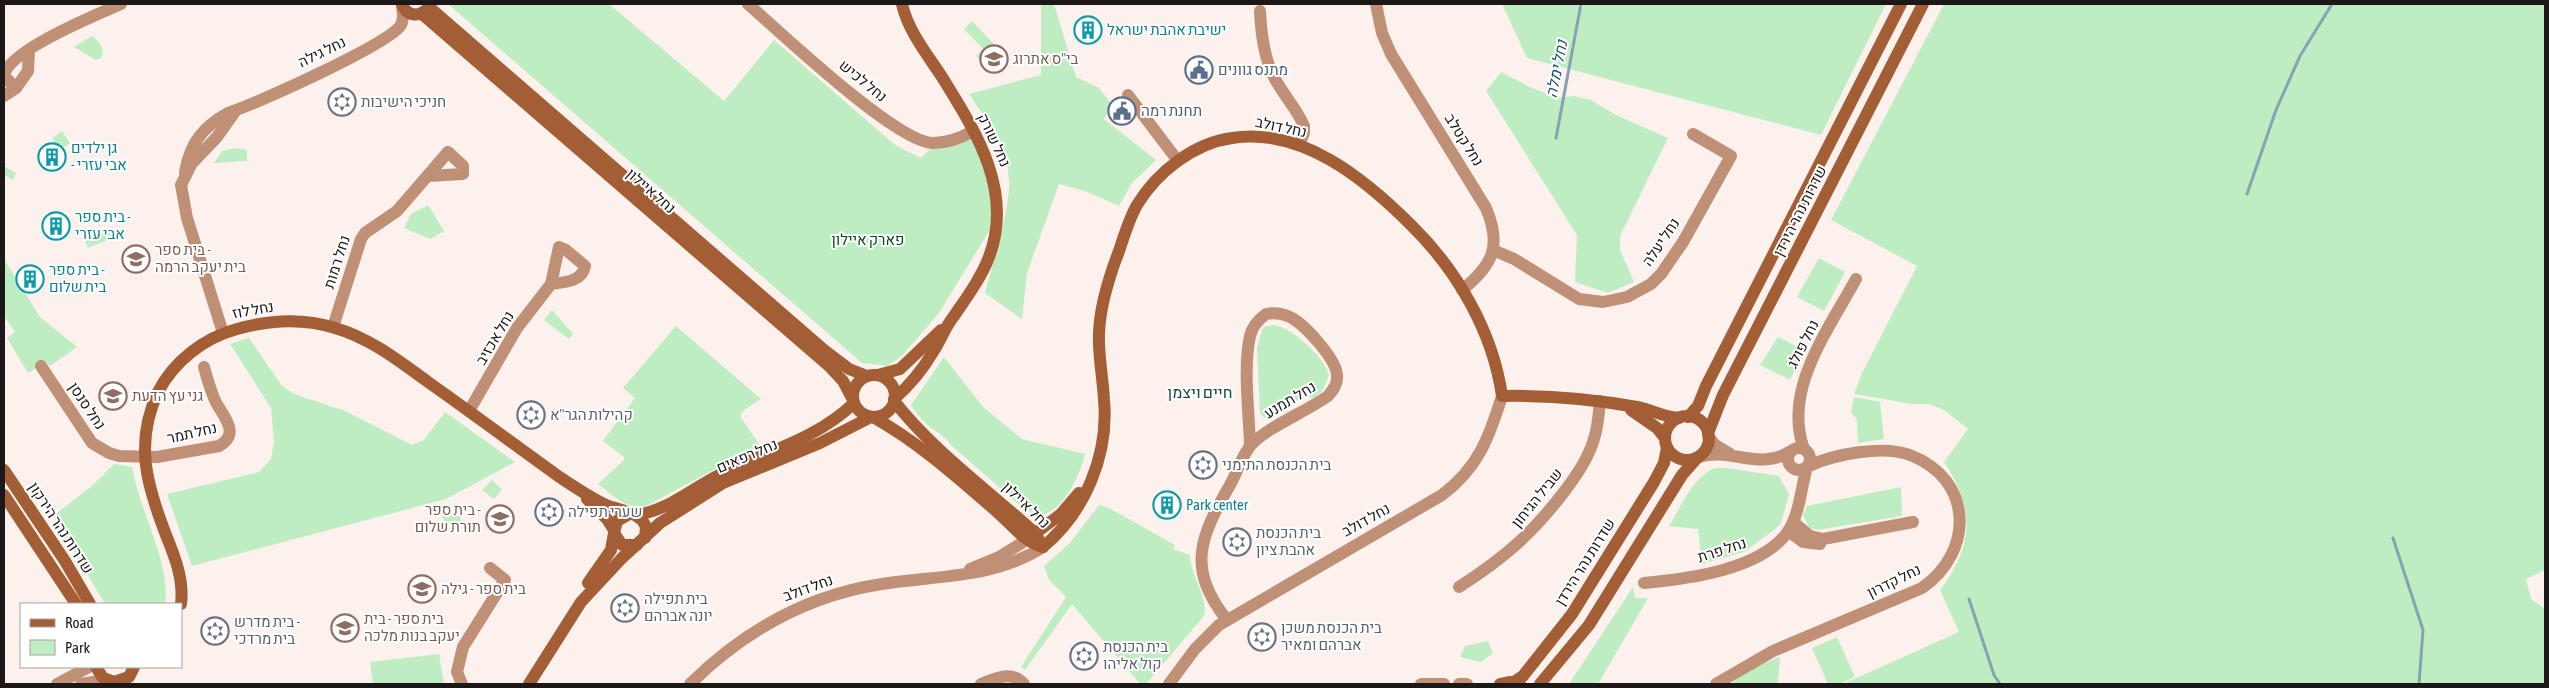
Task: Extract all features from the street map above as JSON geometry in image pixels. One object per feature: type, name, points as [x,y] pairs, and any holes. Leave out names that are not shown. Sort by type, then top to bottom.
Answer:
[{"type":"street","points":[[16,88],[4,76],[5,71],[29,50],[70,26],[121,4]]},
{"type":"street","name":"נחל לכיש","points":[[748,4],[852,93],[893,126],[915,139],[932,143],[960,139],[973,131]]},
{"type":"street","name":"נחל שורק","points":[[894,400],[933,353],[948,323],[971,291],[989,258],[997,226],[995,180],[973,131],[912,30],[902,4]]},
{"type":"street","name":"נחל קטלב","points":[[1376,4],[1382,33],[1391,54],[1486,208],[1494,230],[1494,250]]},
{"type":"street","name":"שדרות נהר הירדן","points":[[1683,417],[1704,397],[1706,386],[1901,4]]},
{"type":"street","name":"שדרות נהר הירדן","points":[[1708,435],[1723,395],[1923,4]]},
{"type":"street","points":[[402,5],[410,14],[427,8]]},
{"type":"street","name":"נחל גילה","points":[[223,333],[187,218],[181,185],[186,172],[217,137],[235,111],[378,43],[400,25],[403,18],[402,5]]},
{"type":"street","name":"נחל איילון","points":[[427,8],[824,350],[849,369],[872,375]]},
{"type":"street","name":"נחל איילון","points":[[427,8],[828,366],[843,381],[853,401]]},
{"type":"street","points":[[1260,11],[1261,33],[1268,62],[1275,78],[1304,126],[1304,133],[1299,145]]},
{"type":"street","points":[[4,96],[16,88],[28,71],[29,50]]},
{"type":"street","points":[[1128,95],[1178,161]]},
{"type":"street","name":"נחל יעלה","points":[[1494,250],[1514,259],[1579,299],[1603,302],[1634,294],[1651,284],[1671,260],[1731,156],[1693,134]]},
{"type":"street","name":"נחל דולב","points":[[690,684],[724,653],[748,636],[800,608],[857,589],[959,574],[982,573],[1012,565],[1043,547],[1069,522],[1083,501],[1098,458],[1105,421],[1099,340],[1103,300],[1112,269],[1135,207],[1144,194],[1178,161],[1209,143],[1242,136],[1266,138],[1299,145],[1329,159],[1351,173],[1412,225],[1433,249],[1462,290],[1481,322],[1490,346],[1502,396],[1482,452],[1457,484],[1442,495],[1227,620],[1195,650],[1169,684]]},
{"type":"street","name":"נחל רמות","points":[[333,327],[360,239],[365,233],[397,211],[428,176]]},
{"type":"street","points":[[1462,290],[1481,274],[1494,250]]},
{"type":"street","name":"נחל פולג","points":[[1798,450],[1797,407],[1802,383],[1856,279]]},
{"type":"street","name":"נחל אכזיב","points":[[469,410],[517,328],[552,284]]},
{"type":"street","name":"נחל תמנע","points":[[1227,620],[1208,593],[1203,579],[1201,548],[1210,520],[1250,445],[1271,430],[1328,396],[1334,389],[1337,380],[1335,367],[1312,336],[1292,318],[1281,314],[1266,314],[1257,321],[1250,335],[1248,366],[1250,445]]},
{"type":"street","name":"נחל לוז","points":[[181,603],[180,577],[147,484],[144,456],[148,419],[158,392],[168,376],[192,351],[223,333],[267,321],[304,321],[333,327],[382,350],[579,490],[607,519],[614,532]]},
{"type":"street","name":"נחל שורק","points":[[872,375],[900,369],[948,323]]},
{"type":"street","name":"נחל סנסן","points":[[41,366],[92,443],[109,453],[144,456]]},
{"type":"street","name":"נחל תמר","points":[[144,456],[156,457],[219,446],[226,442],[230,436],[229,428],[224,413],[214,401],[204,367]]},
{"type":"street","points":[[872,375],[889,382],[894,392],[894,400],[886,413],[872,417],[860,412],[853,401],[855,385],[872,375]]},
{"type":"street","points":[[1502,396],[1556,397],[1600,401],[1683,417],[1702,422],[1708,435],[1720,448],[1742,458]]},
{"type":"street","name":"נחל איילון","points":[[894,400],[915,426],[1030,537]]},
{"type":"street","name":"נחל רפאים","points":[[632,515],[652,512],[719,475],[825,427],[853,401]]},
{"type":"street","name":"שביל הגיחון","points":[[1459,587],[1514,549],[1532,532],[1556,502],[1578,472],[1589,452],[1595,438],[1600,401]]},
{"type":"street","points":[[1625,406],[1650,422],[1679,459],[1689,460],[1710,455],[1770,460],[1800,467]]},
{"type":"street","name":"נחל איילון","points":[[872,417],[922,449],[1043,547]]},
{"type":"street","name":"נחל רפאים","points":[[529,684],[581,602],[612,568],[676,512],[723,483],[820,443],[872,417]]},
{"type":"street","points":[[1666,443],[1669,425],[1683,417]]},
{"type":"street","points":[[1249,419],[1254,429],[1271,430]]},
{"type":"street","points":[[1540,684],[1589,625],[1670,493],[1707,448],[1708,435]]},
{"type":"street","name":"שדרות נהר הירדן","points":[[1507,684],[1523,676],[1572,614],[1654,482],[1664,463],[1666,443]]},
{"type":"street","points":[[1770,460],[1798,450]]},
{"type":"street","points":[[1798,450],[1788,460],[1800,467]]},
{"type":"street","points":[[1798,450],[1810,458],[1800,467],[1800,489],[1790,527],[1797,528],[1814,538],[1841,537],[1913,522]]},
{"type":"street","name":"נחל קדרון","points":[[1798,450],[1836,456]]},
{"type":"street","name":"נחל קדרון","points":[[1716,684],[1773,652],[1922,588],[1941,574],[1952,557],[1958,539],[1958,510],[1952,489],[1939,473],[1920,460],[1895,451],[1836,456],[1800,467]]},
{"type":"street","name":"שדרות נהר הירקון","points":[[4,470],[89,603]]},
{"type":"street","name":"נחל דולב","points":[[959,574],[999,557],[1062,514],[1091,477]]},
{"type":"street","name":"נחל לוז","points":[[579,490],[632,515]]},
{"type":"street","name":"שדרות נהר הירקון","points":[[4,495],[75,603]]},
{"type":"street","points":[[520,684],[562,618],[606,560],[611,550],[614,532],[617,521],[632,515],[644,522],[641,541],[622,545],[614,532]]},
{"type":"street","name":"נחל פרת","points":[[1644,583],[1712,572],[1745,563],[1767,549],[1790,527]]},
{"type":"street","points":[[462,684],[457,672],[461,654],[505,580],[490,568]]},
{"type":"street","points":[[57,684],[87,668]]},
{"type":"street","points":[[96,668],[99,674],[110,682]]},
{"type":"street","points":[[81,684],[123,681],[134,672]]},
{"type":"street","points":[[981,684],[1008,675],[1018,678],[1024,684]]},
{"type":"street","points":[[1421,684],[1444,684]]},
{"type":"street","points":[[1459,684],[1467,684]]},
{"type":"green space","name":"פארק איילון","points":[[448,4],[609,4],[724,101],[774,40],[895,145],[921,158],[932,147],[970,137],[988,182],[992,206],[989,231],[939,313],[902,356],[887,366],[862,363]]},
{"type":"green space","points":[[1041,4],[1054,4],[1076,77],[1099,88],[1112,105],[1104,119],[1156,160],[1132,183],[1119,206],[1085,191],[1059,184],[1027,273],[1022,319],[985,293],[1004,220],[1009,180],[1005,157],[995,135],[969,94],[1041,75]]},
{"type":"green space","points":[[1502,4],[1886,4],[1821,135],[1527,58]]},
{"type":"green space","points":[[1944,4],[2545,4],[2545,570],[2526,579],[2531,599],[2545,609],[2545,684],[1843,684],[1959,632],[1940,590],[1959,558],[1966,527],[1965,511],[1961,495],[1944,462],[1968,429],[1944,410],[1929,404],[1912,404],[1854,394],[1862,373],[1917,266],[1831,220]]},
{"type":"green space","points":[[972,21],[1005,56],[990,70],[976,56],[983,49],[964,29]]},
{"type":"green space","points":[[92,36],[99,42],[103,51],[101,58],[96,60],[74,47]]},
{"type":"green space","points":[[1501,72],[1530,87],[1558,98],[1574,96],[1591,100],[1616,115],[1668,138],[1620,236],[1620,250],[1634,282],[1608,293],[1575,282],[1577,235],[1486,91]]},
{"type":"green space","points":[[62,131],[70,143],[59,150],[52,138]]},
{"type":"green space","points":[[236,148],[247,150],[247,161],[214,163],[222,151]]},
{"type":"green space","points":[[4,166],[16,173],[13,180],[4,175]]},
{"type":"green space","points":[[428,205],[444,231],[430,239],[404,228],[411,214]]},
{"type":"green space","points":[[108,228],[112,238],[88,248],[84,238]]},
{"type":"green space","points":[[1819,258],[1845,272],[1824,311],[1797,297]]},
{"type":"green space","points":[[4,259],[40,317],[77,347],[50,366],[46,362],[28,373],[7,338],[15,332],[4,316]]},
{"type":"green space","points":[[552,310],[573,334],[569,339],[544,320]]},
{"type":"green space","points":[[1273,325],[1289,331],[1306,344],[1321,360],[1329,375],[1323,390],[1314,398],[1304,397],[1268,419],[1263,417],[1260,412],[1257,347],[1263,327]]},
{"type":"green space","points":[[676,326],[761,399],[744,410],[740,416],[762,449],[715,469],[648,505],[634,506],[615,498],[598,484],[624,460],[624,457],[603,441],[635,398],[623,388]]},
{"type":"green space","points":[[1778,337],[1804,350],[1790,380],[1760,365]]},
{"type":"green space","points":[[249,338],[282,386],[294,394],[345,411],[412,445],[424,440],[445,412],[515,462],[446,499],[192,566],[167,494],[259,472],[271,459],[274,442],[271,408],[230,344]]},
{"type":"green space","points":[[944,357],[983,407],[1022,439],[1085,454],[1070,490],[1058,506],[1050,512],[1042,515],[1024,509],[944,437],[927,425],[911,405]]},
{"type":"green space","points":[[1854,397],[1880,402],[1884,439],[1858,443],[1857,419],[1851,413]]},
{"type":"green space","points":[[114,464],[132,467],[159,554],[166,588],[165,603],[104,603],[53,516],[92,486]]},
{"type":"green space","points":[[1715,468],[1779,476],[1789,494],[1781,523],[1774,530],[1744,552],[1702,564],[1698,529],[1669,526],[1694,485],[1707,472]]},
{"type":"green space","points":[[492,480],[502,489],[494,499],[482,490]]},
{"type":"green space","points":[[1901,487],[1902,516],[1817,530],[1809,527],[1803,515],[1807,506]]},
{"type":"green space","points":[[1099,505],[1109,508],[1175,545],[1173,549],[1190,555],[1193,570],[1202,594],[1205,609],[1204,616],[1146,684],[1140,684],[1072,604],[1025,670],[1021,667],[1066,597],[1049,580],[1044,566],[1069,544]]},
{"type":"green space","points":[[459,511],[461,522],[445,526],[442,514]]},
{"type":"green space","points":[[1633,587],[1635,598],[1648,598],[1598,684],[1569,684]]},
{"type":"green space","points":[[1837,637],[1855,677],[1839,684],[1828,684],[1812,648]]},
{"type":"green space","points":[[1488,641],[1493,653],[1481,662],[1460,657],[1465,646]]},
{"type":"green space","points":[[439,654],[444,684],[373,684],[370,662]]},
{"type":"green space","points":[[1780,657],[1778,684],[1731,684],[1749,669]]},
{"type":"waterway","name":"נחל ימלה","points":[[1556,138],[1581,4]]},
{"type":"waterway","points":[[2247,194],[2276,110],[2300,56],[2332,4]]},
{"type":"waterway","points":[[2393,538],[2423,630],[2419,684]]},
{"type":"waterway","points":[[1969,599],[1994,675],[2000,684]]},
{"type":"place","name":"ישיבת אהבת ישראל","points":[[1088,30]]},
{"type":"place","name":"בי\"ס אתרוג","points":[[994,59]]},
{"type":"place","name":"מתנס גוונים","points":[[1199,70]]},
{"type":"place","name":"חניכי הישיבות","points":[[342,102]]},
{"type":"place","name":"תחנת רמה","points":[[1122,111]]},
{"type":"place","name":"גן ילדים - אבי עזרי","points":[[52,157]]},
{"type":"place","name":"בית ספר - אבי עזרי","points":[[56,226]]},
{"type":"place","name":"בית ספר - בית יעקב הרמה","points":[[136,259]]},
{"type":"place","name":"בית ספר - בית שלום","points":[[30,279]]},
{"type":"place","name":"גני עץ הדעת","points":[[113,396]]},
{"type":"place","name":"קהילות הגר\"א","points":[[531,415]]},
{"type":"place","name":"בית הכנסת התימני","points":[[1203,465]]},
{"type":"place","name":"Park center","points":[[1167,505]]},
{"type":"place","name":"שערי תפילה","points":[[549,512]]},
{"type":"place","name":"בית ספר - תורת שלום","points":[[500,519]]},
{"type":"place","name":"בית הכנסת אהבת ציון","points":[[1237,542]]},
{"type":"place","name":"בית ספר - גילה","points":[[422,589]]},
{"type":"place","name":"בית תפילה יונה אברהם","points":[[625,608]]},
{"type":"place","name":"בית ספר - בית יעקב בנות מלכה","points":[[345,628]]},
{"type":"place","name":"בית מדרש - בית מרדכי","points":[[215,631]]},
{"type":"place","name":"בית הכנסת משכן אברהם ומאיר","points":[[1262,637]]},
{"type":"place","name":"בית הכנסת קול אליהו","points":[[1084,656]]},
{"type":"district","name":"חיים ויצמן","points":[[1200,392]]}]
